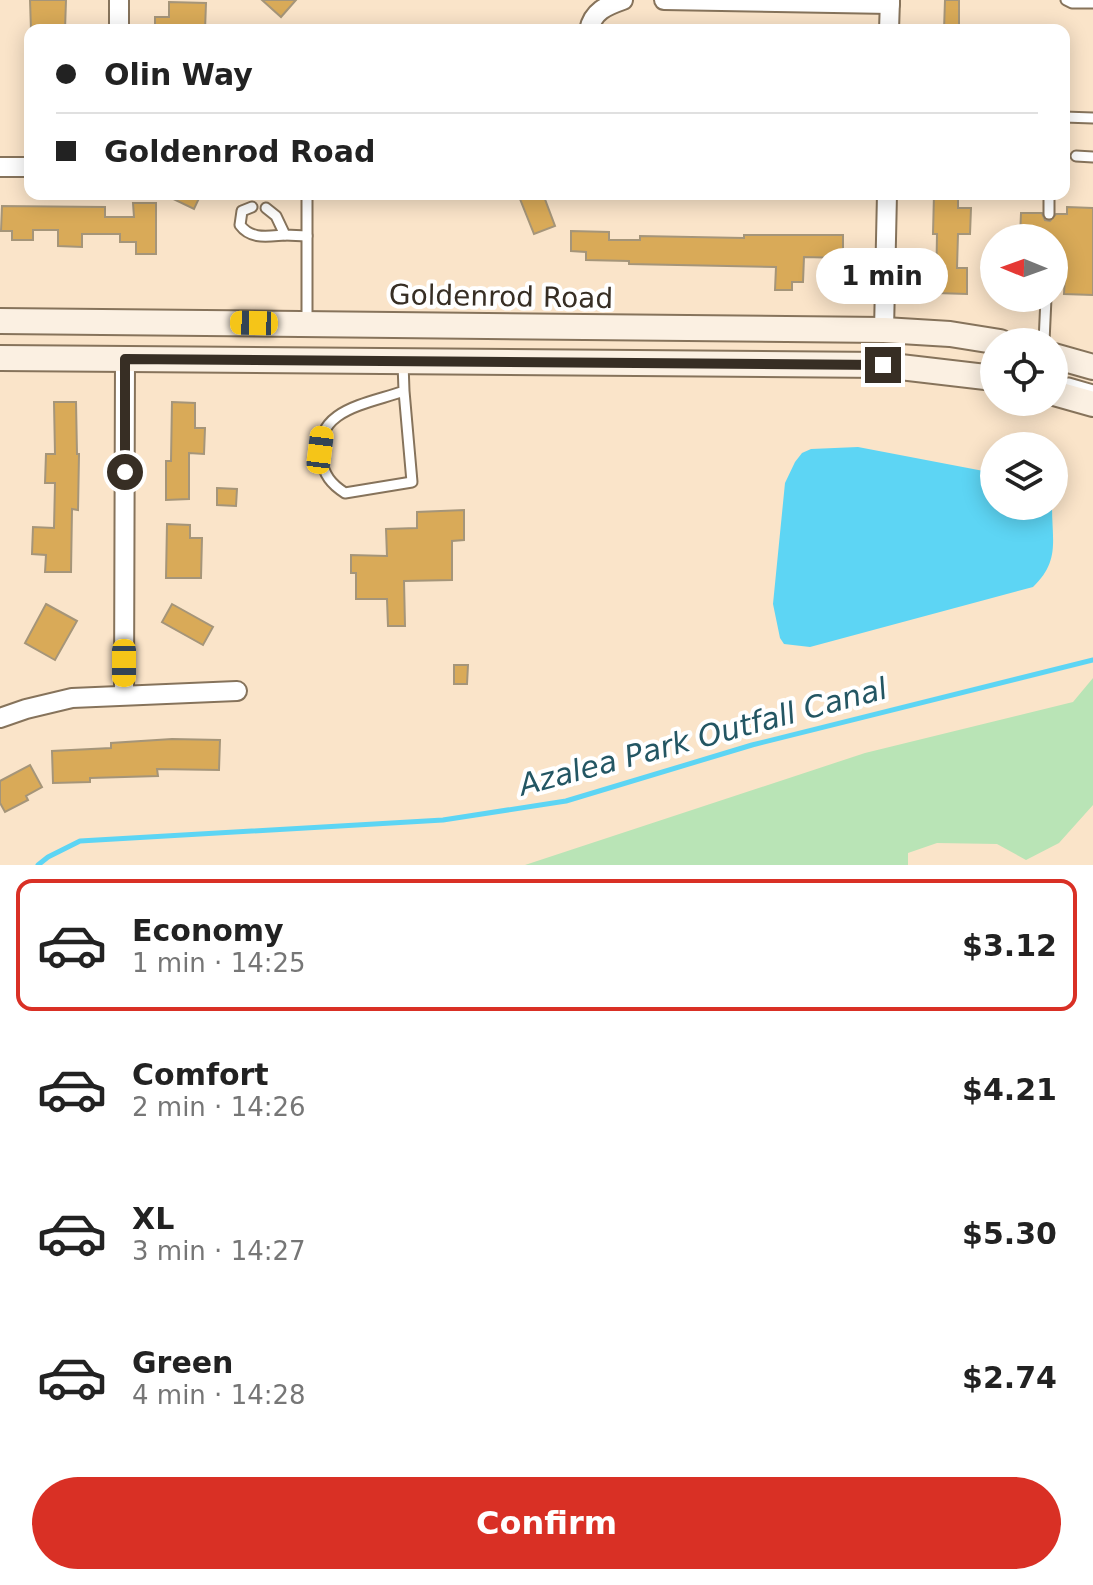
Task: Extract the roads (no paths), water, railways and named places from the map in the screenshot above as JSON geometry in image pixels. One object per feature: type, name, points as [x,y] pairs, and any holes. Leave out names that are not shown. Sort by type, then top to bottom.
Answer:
[{"type":"main road","name":"Goldenrod Road","points":[[0,321],[884,330],[980,339]]},
{"type":"main road","points":[[403,360],[417,347],[434,340],[499,340],[518,326]]},
{"type":"main road","points":[[0,358],[883,365],[980,376]]},
{"type":"main road","points":[[1068,360],[1093,367]]},
{"type":"main road","points":[[1068,397],[1093,404]]},
{"type":"street","points":[[119,0],[119,24]]},
{"type":"street","points":[[590,24],[602,8],[623,0]]},
{"type":"street","points":[[664,0],[890,2],[889,24]]},
{"type":"street","points":[[0,167],[24,167]]},
{"type":"street","points":[[884,330],[887,200]]},
{"type":"street","points":[[124,695],[125,359]]},
{"type":"street","points":[[0,718],[72,698],[237,691]]},
{"type":"lane","points":[[1066,0],[1093,3]]},
{"type":"lane","points":[[1070,117],[1093,118]]},
{"type":"lane","points":[[1076,156],[1093,157]]},
{"type":"lane","points":[[307,200],[307,324]]},
{"type":"lane","points":[[1049,200],[1049,214]]},
{"type":"lane","points":[[252,207],[242,211],[240,225],[253,236],[307,236]]},
{"type":"lane","points":[[266,208],[276,216],[285,235]]},
{"type":"lane","points":[[403,360],[412,482],[345,493],[332,485],[323,469],[320,450],[322,431],[329,421],[339,414],[404,391]]},
{"type":"lane","points":[[1068,383],[1093,390]]},
{"type":"water","points":[[858,447],[980,470],[980,520],[1052,520],[1053,550],[1047,568],[1033,587],[810,647],[784,644],[773,604],[785,483],[795,462],[802,453],[811,449]]},
{"type":"waterway","name":"Azalea Park Outfall Canal","points":[[38,865],[80,841],[443,820],[566,801],[752,745],[1093,660]]}]
